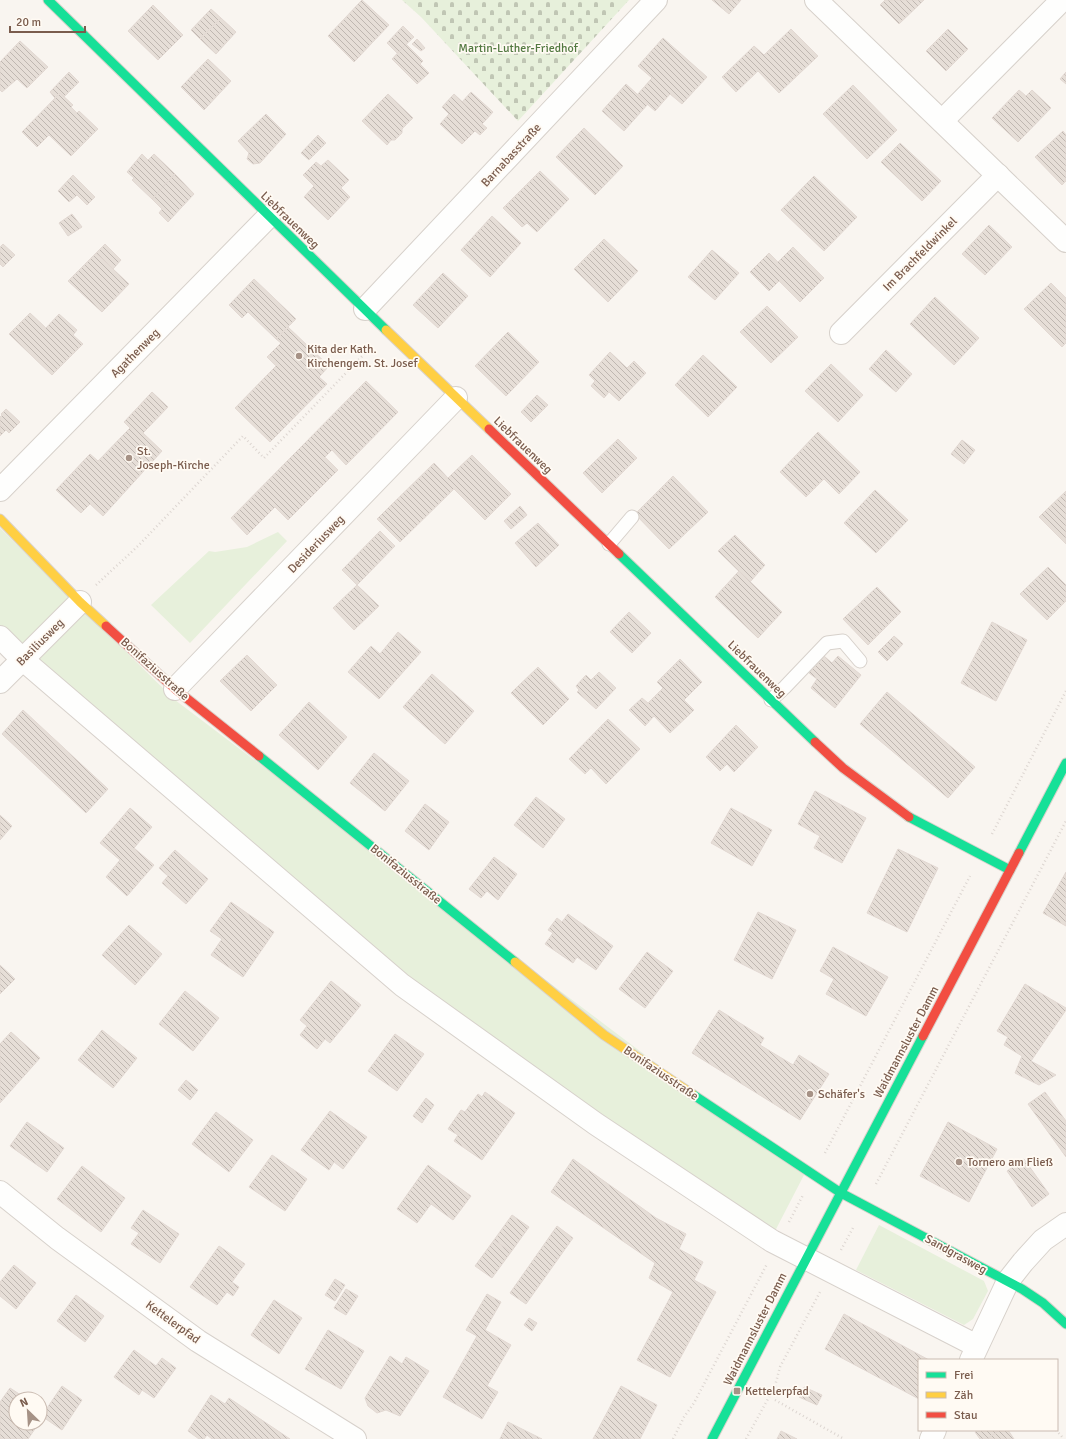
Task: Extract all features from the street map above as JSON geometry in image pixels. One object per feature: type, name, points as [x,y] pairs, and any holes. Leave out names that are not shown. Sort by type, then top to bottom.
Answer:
[{"type":"street","name":"Liebfrauenweg","points":[[48,0],[456,398],[843,768],[907,816],[1010,870]]},
{"type":"street","name":"Barnabasstraße","points":[[365,309],[656,0]]},
{"type":"street","points":[[816,0],[1066,241]]},
{"type":"street","points":[[942,121],[1062,0]]},
{"type":"street","name":"Im Brachfeldwinkel","points":[[841,333],[998,175]]},
{"type":"street","name":"Agathenweg","points":[[0,490],[269,216]]},
{"type":"street","name":"Desideriusweg","points":[[175,689],[456,398]]},
{"type":"street","name":"Bonifaziusstraße","points":[[0,519],[80,602],[175,689],[444,904],[604,1035],[841,1193]]},
{"type":"street","name":"Basiliusweg","points":[[0,682],[80,602]]},
{"type":"street","points":[[0,637],[22,659],[402,985],[596,1124],[778,1244],[831,1270],[974,1353],[1008,1281],[1023,1262],[1044,1240],[1066,1224]]},
{"type":"street","name":"Waidmannsluster Damm","points":[[712,1439],[1066,763]]},
{"type":"street","name":"Kettelerpfad","points":[[0,1192],[57,1238],[198,1341],[355,1439]]},
{"type":"street","name":"Sandgrasweg","points":[[841,1193],[1008,1281],[1043,1303],[1066,1324]]},
{"type":"lane","points":[[609,544],[632,517]]},
{"type":"lane","points":[[772,700],[827,643],[843,641],[860,661]]},
{"type":"path","points":[[80,602],[90,590],[138,546],[243,436],[264,458],[386,330]]},
{"type":"path","points":[[673,1439],[684,1417],[694,1404],[1066,691]]},
{"type":"path","points":[[746,1439],[775,1386],[780,1367],[1066,821]]},
{"type":"path","points":[[774,1400],[844,1439]]},
{"type":"path","points":[[1057,1431],[1064,1439]]},
{"type":"green space","name":"Martin-Luther-Friedhof","points":[[402,0],[629,0],[518,121],[421,17]]},
{"type":"green space","points":[[0,528],[175,700],[804,1175],[774,1233],[599,1117],[404,978],[0,629]]},
{"type":"green space","points":[[278,532],[287,541],[190,643],[151,605],[209,551],[215,552],[247,547]]},
{"type":"green space","points":[[879,1225],[984,1281],[988,1291],[973,1319],[964,1325],[856,1270]]},
{"type":"building","points":[[362,0],[389,25],[354,62],[328,36]]},
{"type":"building","points":[[712,0],[741,0],[729,14]]},
{"type":"building","points":[[885,0],[924,0],[899,24],[880,5]]},
{"type":"building","points":[[153,5],[183,35],[158,60],[128,31]]},
{"type":"building","points":[[211,9],[221,18],[200,39],[191,30]]},
{"type":"building","points":[[221,18],[236,32],[216,54],[200,39]]},
{"type":"building","points":[[403,26],[414,37],[397,53],[387,43]]},
{"type":"building","points":[[791,29],[818,56],[779,93],[758,71],[736,92],[722,77],[754,46],[764,55]]},
{"type":"building","points":[[948,29],[968,49],[946,71],[926,51]]},
{"type":"building","points":[[663,38],[707,77],[682,104],[670,94],[655,111],[637,95],[652,78],[638,66]]},
{"type":"building","points":[[417,39],[425,48],[421,51],[412,44]]},
{"type":"building","points":[[20,41],[48,67],[27,88],[17,79],[2,92],[0,90],[0,62]]},
{"type":"building","points":[[406,44],[423,61],[420,64],[429,73],[417,84],[392,59]]},
{"type":"building","points":[[208,59],[231,81],[204,110],[181,87]]},
{"type":"building","points":[[69,72],[79,82],[64,97],[60,93],[55,98],[50,92]]},
{"type":"building","points":[[1066,72],[1066,84],[1060,79]]},
{"type":"building","points":[[626,84],[648,104],[624,131],[602,111]]},
{"type":"building","points":[[853,85],[897,130],[867,159],[823,114]]},
{"type":"building","points":[[1019,90],[1026,96],[1032,90],[1051,108],[1018,142],[992,118]]},
{"type":"building","points":[[471,92],[493,112],[484,122],[462,102]]},
{"type":"building","points":[[60,93],[73,105],[71,107],[77,113],[79,111],[98,129],[71,156],[49,135],[37,147],[22,132]]},
{"type":"building","points":[[388,94],[413,118],[402,129],[402,133],[395,140],[391,140],[387,145],[362,121]]},
{"type":"building","points":[[454,94],[484,122],[482,124],[487,128],[480,135],[475,131],[462,144],[440,124],[449,114],[442,107]]},
{"type":"building","points":[[266,114],[286,134],[260,163],[253,164],[247,159],[249,153],[238,141]]},
{"type":"building","points":[[584,128],[623,166],[595,195],[556,157]]},
{"type":"building","points":[[1063,131],[1066,135],[1066,181],[1062,185],[1035,157]]},
{"type":"building","points":[[318,135],[326,143],[309,160],[301,153]]},
{"type":"building","points":[[900,143],[941,181],[922,201],[881,162]]},
{"type":"building","points":[[142,154],[148,160],[154,154],[175,174],[152,199],[132,180],[134,178],[127,172]]},
{"type":"building","points":[[328,160],[349,180],[341,188],[350,197],[328,220],[304,197],[314,186],[303,175],[316,162],[321,166]]},
{"type":"building","points":[[540,171],[569,199],[537,232],[527,223],[522,227],[503,208]]},
{"type":"building","points":[[175,174],[194,194],[168,222],[159,213],[162,209],[152,199]]},
{"type":"building","points":[[73,175],[95,197],[87,205],[77,195],[69,202],[58,191]]},
{"type":"building","points":[[814,176],[857,217],[824,251],[781,210]]},
{"type":"building","points":[[72,214],[82,227],[68,236],[59,223]]},
{"type":"building","points":[[492,216],[521,243],[490,277],[461,250]]},
{"type":"building","points":[[989,225],[1012,247],[985,275],[962,254]]},
{"type":"building","points":[[604,239],[638,271],[608,302],[574,269]]},
{"type":"building","points":[[3,244],[15,255],[3,267],[0,264],[0,247]]},
{"type":"building","points":[[105,244],[121,260],[113,269],[96,253]]},
{"type":"building","points":[[793,247],[824,278],[800,302],[779,281],[769,291],[750,272],[769,253],[778,262]]},
{"type":"building","points":[[712,250],[739,273],[715,300],[688,277]]},
{"type":"building","points":[[96,253],[129,284],[102,312],[68,281]]},
{"type":"building","points":[[443,273],[468,296],[438,328],[413,305]]},
{"type":"building","points":[[254,279],[296,319],[276,339],[248,312],[242,318],[229,305]]},
{"type":"building","points":[[1051,283],[1066,298],[1066,343],[1062,347],[1024,309]]},
{"type":"building","points":[[935,297],[979,338],[954,365],[910,324]]},
{"type":"building","points":[[767,306],[798,337],[771,363],[740,332]]},
{"type":"building","points":[[30,313],[46,328],[59,314],[77,330],[73,335],[83,344],[52,375],[9,334]]},
{"type":"building","points":[[288,327],[329,366],[319,377],[327,384],[270,442],[235,408],[276,366],[267,357],[281,343],[276,339]]},
{"type":"building","points":[[508,332],[539,362],[506,396],[475,366]]},
{"type":"building","points":[[886,350],[912,374],[896,392],[869,369]]},
{"type":"building","points":[[610,352],[627,368],[634,361],[646,373],[619,401],[609,392],[604,398],[591,386],[595,381],[589,375]]},
{"type":"building","points":[[703,355],[737,387],[708,417],[675,385]]},
{"type":"building","points":[[831,364],[863,395],[838,422],[805,391]]},
{"type":"building","points":[[366,381],[398,412],[346,465],[332,450],[325,457],[338,470],[288,520],[275,507],[247,535],[231,518]]},
{"type":"building","name":"St. Joseph-Kirche","points":[[152,392],[168,407],[143,433],[162,451],[103,516],[90,504],[81,513],[56,490],[90,454],[98,461],[130,428],[124,422]]},
{"type":"building","points":[[537,395],[548,405],[531,422],[521,412]]},
{"type":"building","points":[[6,409],[20,422],[9,433],[0,424],[1,414]]},
{"type":"building","points":[[0,424],[6,430],[0,436]]},
{"type":"building","points":[[818,432],[860,472],[839,494],[824,479],[806,497],[780,472]]},
{"type":"building","points":[[618,439],[637,458],[602,493],[583,473]]},
{"type":"building","points":[[962,440],[975,450],[964,464],[951,454]]},
{"type":"building","points":[[472,455],[511,494],[485,520],[454,489],[400,542],[377,519],[434,463],[448,478]]},
{"type":"building","points":[[673,476],[708,512],[669,549],[635,514]]},
{"type":"building","points":[[875,490],[908,520],[876,553],[844,523]]},
{"type":"building","points":[[1066,491],[1066,544],[1039,517]]},
{"type":"building","points":[[520,506],[527,515],[511,529],[504,521]]},
{"type":"building","points":[[538,523],[559,545],[536,567],[515,543]]},
{"type":"building","points":[[380,531],[395,546],[357,585],[342,570]]},
{"type":"building","points":[[735,535],[765,565],[750,582],[718,551]]},
{"type":"building","points":[[1048,567],[1066,585],[1066,601],[1047,620],[1020,594]]},
{"type":"building","points":[[739,571],[782,612],[758,638],[715,597]]},
{"type":"building","points":[[357,585],[379,606],[354,630],[333,608]]},
{"type":"building","points":[[877,587],[901,612],[868,645],[843,619]]},
{"type":"building","points":[[629,612],[651,633],[632,653],[610,632]]},
{"type":"building","points":[[992,622],[1027,640],[996,701],[961,683]]},
{"type":"building","points":[[398,632],[421,652],[379,699],[348,672],[371,646],[380,654]]},
{"type":"building","points":[[894,636],[903,644],[887,661],[878,652]]},
{"type":"building","points":[[247,655],[277,685],[251,711],[220,681]]},
{"type":"building","points":[[824,656],[832,663],[838,656],[861,675],[835,708],[811,688],[817,679],[809,673]]},
{"type":"building","points":[[680,659],[702,682],[684,700],[694,710],[670,733],[654,716],[645,726],[629,710],[642,698],[648,703],[663,688],[657,682]]},
{"type":"building","points":[[538,667],[569,699],[543,725],[511,693]]},
{"type":"building","points":[[599,672],[616,688],[596,709],[577,692],[579,690],[576,686],[586,675],[591,680]]},
{"type":"building","points":[[432,674],[474,711],[445,744],[403,707]]},
{"type":"building","points":[[887,692],[975,767],[948,798],[860,724]]},
{"type":"building","points":[[309,702],[347,737],[318,770],[279,735]]},
{"type":"building","points":[[23,710],[108,789],[86,813],[2,734]]},
{"type":"building","points":[[608,719],[640,749],[606,784],[591,768],[585,774],[569,759]]},
{"type":"building","points":[[736,725],[758,747],[734,772],[727,764],[720,771],[706,757]]},
{"type":"building","points":[[374,753],[409,781],[385,811],[350,783]]},
{"type":"building","points":[[815,791],[866,818],[842,863],[814,848],[820,836],[798,824]]},
{"type":"building","points":[[536,797],[565,819],[543,848],[514,825]]},
{"type":"building","points":[[425,804],[449,822],[429,850],[405,831]]},
{"type":"building","points":[[130,808],[152,827],[134,848],[154,865],[127,896],[106,877],[120,860],[100,843]]},
{"type":"building","points":[[731,808],[772,830],[752,866],[711,843]]},
{"type":"building","points":[[0,815],[12,826],[0,840]]},
{"type":"building","points":[[898,849],[938,868],[907,932],[867,913]]},
{"type":"building","points":[[175,850],[208,879],[186,904],[162,883],[168,876],[159,868]]},
{"type":"building","points":[[494,857],[517,874],[498,900],[487,891],[481,898],[469,889]]},
{"type":"building","points":[[1066,872],[1066,926],[1043,913]]},
{"type":"building","points":[[231,902],[274,932],[243,977],[211,955],[222,939],[210,931]]},
{"type":"building","points":[[758,912],[796,930],[772,979],[734,960]]},
{"type":"building","points":[[568,914],[613,946],[596,970],[577,957],[573,963],[545,944],[553,933],[548,930],[557,918],[562,922]]},
{"type":"building","points":[[129,925],[162,954],[135,985],[102,955]]},
{"type":"building","points":[[833,947],[888,977],[866,1016],[826,994],[834,979],[820,971]]},
{"type":"building","points":[[647,952],[673,971],[645,1008],[619,989]]},
{"type":"building","points":[[0,965],[15,979],[0,994]]},
{"type":"building","points":[[331,981],[361,1005],[330,1043],[325,1039],[317,1049],[300,1035],[307,1026],[300,1020]]},
{"type":"building","points":[[1025,984],[1066,1008],[1031,1061],[1056,1075],[1039,1085],[1015,1073],[1022,1056],[1004,1045],[1008,1037],[997,1031]]},
{"type":"building","points":[[185,991],[219,1018],[193,1051],[159,1024]]},
{"type":"building","points":[[719,1010],[764,1038],[760,1045],[793,1065],[799,1055],[829,1074],[800,1120],[692,1053]]},
{"type":"building","points":[[102,1030],[137,1058],[113,1088],[78,1060]]},
{"type":"building","points":[[11,1032],[40,1058],[0,1103],[0,1044]]},
{"type":"building","points":[[395,1034],[424,1054],[397,1091],[368,1071]]},
{"type":"building","points":[[186,1080],[198,1090],[190,1100],[178,1090]]},
{"type":"building","points":[[485,1092],[515,1113],[482,1160],[454,1141],[458,1135],[448,1129],[461,1110],[465,1112],[478,1094],[482,1097]]},
{"type":"building","points":[[1045,1092],[1066,1121],[1066,1157],[1028,1104]]},
{"type":"building","points":[[426,1098],[434,1105],[422,1123],[413,1116]]},
{"type":"building","points":[[330,1111],[367,1137],[343,1169],[334,1162],[329,1170],[301,1150]]},
{"type":"building","points":[[216,1112],[253,1140],[229,1172],[192,1144]]},
{"type":"building","points":[[27,1122],[64,1148],[47,1172],[10,1146]]},
{"type":"building","name":"Tornero am Fließ","points":[[948,1122],[997,1149],[969,1202],[920,1176]]},
{"type":"building","points":[[272,1155],[307,1179],[285,1211],[249,1187]]},
{"type":"building","points":[[573,1159],[656,1218],[686,1234],[679,1249],[703,1262],[694,1280],[716,1292],[670,1377],[637,1360],[673,1292],[649,1278],[655,1263],[551,1192]]},
{"type":"building","points":[[1024,1159],[1049,1194],[1032,1207],[1007,1171]]},
{"type":"building","points":[[428,1165],[471,1196],[453,1220],[431,1204],[417,1223],[397,1209]]},
{"type":"building","points":[[82,1166],[125,1198],[101,1232],[57,1199]]},
{"type":"building","points":[[143,1210],[179,1234],[160,1263],[131,1244],[139,1233],[131,1228]]},
{"type":"building","points":[[512,1215],[529,1227],[511,1252],[494,1240]]},
{"type":"building","points":[[557,1226],[573,1238],[526,1304],[510,1293]]},
{"type":"building","points":[[494,1240],[511,1252],[492,1278],[475,1266]]},
{"type":"building","points":[[219,1246],[245,1264],[232,1282],[239,1287],[233,1296],[227,1292],[217,1305],[190,1287]]},
{"type":"building","points":[[14,1265],[36,1283],[16,1309],[0,1296],[0,1282]]},
{"type":"building","points":[[335,1279],[345,1285],[335,1301],[325,1295]]},
{"type":"building","points":[[346,1289],[358,1296],[346,1315],[334,1308]]},
{"type":"building","points":[[487,1294],[501,1302],[485,1330],[511,1345],[487,1386],[498,1392],[482,1419],[443,1397],[477,1336],[466,1330]]},
{"type":"building","points":[[76,1295],[104,1316],[85,1342],[57,1321]]},
{"type":"building","points":[[274,1300],[302,1318],[279,1354],[251,1335]]},
{"type":"building","points":[[844,1314],[927,1359],[918,1359],[918,1398],[825,1349]]},
{"type":"building","points":[[529,1318],[537,1323],[532,1331],[524,1325]]},
{"type":"building","points":[[328,1330],[364,1351],[341,1389],[305,1369]]},
{"type":"building","points":[[134,1350],[156,1366],[162,1358],[176,1368],[154,1398],[142,1390],[139,1395],[114,1377]]},
{"type":"building","points":[[390,1356],[402,1364],[406,1357],[429,1371],[400,1416],[386,1410],[377,1413],[368,1406],[365,1398]]},
{"type":"building","points":[[62,1386],[82,1400],[62,1430],[48,1420],[48,1407]]},
{"type":"building","points":[[621,1386],[657,1405],[640,1439],[593,1439]]},
{"type":"building","points":[[804,1387],[822,1395],[817,1405],[799,1397]]},
{"type":"building","points":[[10,1388],[15,1391],[8,1391],[8,1431],[34,1431],[28,1439],[0,1439],[0,1402]]},
{"type":"building","points":[[211,1395],[225,1404],[229,1398],[290,1439],[212,1439],[207,1435],[204,1439],[199,1439],[188,1431]]},
{"type":"building","points":[[508,1422],[542,1439],[500,1439]]},
{"type":"building","points":[[781,1431],[797,1439],[777,1439]]},
{"type":"building","points":[[999,1431],[987,1439],[980,1439],[975,1432]]},
{"type":"building","points":[[999,1431],[1009,1431],[1014,1439],[987,1439]]},
{"type":"traffic: fast","points":[[48,0],[386,330]]},
{"type":"traffic: fast","points":[[619,554],[815,742]]},
{"type":"traffic: fast","points":[[259,756],[515,962]]},
{"type":"traffic: fast","points":[[1019,853],[1066,763]]},
{"type":"traffic: fast","points":[[909,817],[1010,870]]},
{"type":"traffic: fast","points":[[712,1439],[923,1036]]},
{"type":"traffic: fast","points":[[692,1094],[841,1193],[1022,1289],[1043,1303],[1066,1324]]},
{"type":"traffic: slow","points":[[386,330],[489,429]]},
{"type":"traffic: slow","points":[[0,519],[80,602],[106,626]]},
{"type":"traffic: slow","points":[[515,962],[604,1035],[692,1094]]},
{"type":"traffic: jam","points":[[489,429],[619,554]]},
{"type":"traffic: jam","points":[[106,626],[175,689],[259,756]]},
{"type":"traffic: jam","points":[[815,742],[843,768],[909,817]]},
{"type":"traffic: jam","points":[[923,1036],[1019,853]]},
{"type":"place","name":"Kita der Kath. Kirchengem. St. Josef","points":[[299,356]]},
{"type":"place","name":"St. Joseph-Kirche","points":[[129,458]]},
{"type":"place","name":"Schäfer's","points":[[810,1094]]},
{"type":"place","name":"Tornero am Fließ","points":[[959,1162]]},
{"type":"place","name":"Kettelerpfad","points":[[737,1391]]}]
